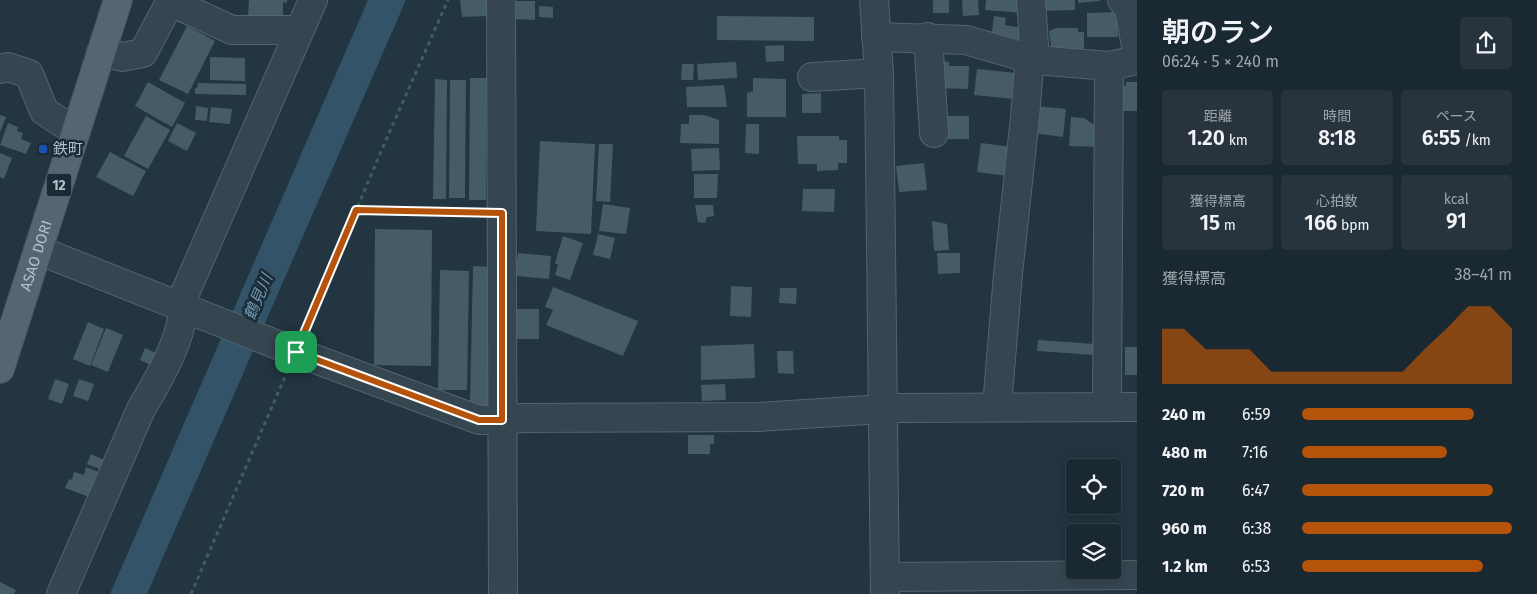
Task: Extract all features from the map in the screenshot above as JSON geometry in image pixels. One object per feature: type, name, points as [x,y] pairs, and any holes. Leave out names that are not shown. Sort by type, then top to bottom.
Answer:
[{"type":"main road","name":"ASAO DORI","points":[[0,369],[118,0]]},
{"type":"street","points":[[61,594],[141,409],[156,385],[177,336],[181,322],[188,309],[185,293],[313,0]]},
{"type":"street","points":[[501,0],[503,594]]},
{"type":"street","points":[[874,0],[879,73],[885,585],[1137,575]]},
{"type":"street","points":[[997,408],[1008,274],[1029,68],[1035,60],[1031,0]]},
{"type":"street","points":[[1122,0],[1129,9],[1137,52]]},
{"type":"street","points":[[101,52],[122,56],[143,53],[171,1],[232,30],[300,30]]},
{"type":"street","points":[[876,36],[966,40],[1035,60],[1109,66],[1137,60]]},
{"type":"street","points":[[928,37],[934,133]]},
{"type":"street","points":[[1107,407],[1109,66]]},
{"type":"street","points":[[0,69],[8,67],[29,74],[44,111],[76,132]]},
{"type":"street","points":[[812,77],[879,73]]},
{"type":"street","points":[[38,250],[292,350],[479,420],[758,417],[882,408],[1137,408]]},
{"type":"path","points":[[191,594],[292,350],[448,0]]},
{"type":"path","points":[[356,210],[502,213]]},
{"type":"water","name":"鶴見川","points":[[368,0],[406,0],[147,594],[110,594]]},
{"type":"building","points":[[249,0],[287,0],[287,3],[283,2],[283,17],[248,16]]},
{"type":"building","points":[[460,0],[490,0],[489,16],[462,17]]},
{"type":"building","points":[[933,0],[949,0],[949,13],[933,13]]},
{"type":"building","points":[[962,0],[978,0],[979,15],[963,16]]},
{"type":"building","points":[[986,0],[1024,0],[1023,13],[985,10]]},
{"type":"building","points":[[1044,0],[1075,0],[1075,10],[1044,11]]},
{"type":"building","points":[[1078,0],[1100,0],[1100,1],[1078,3]]},
{"type":"building","points":[[514,1],[535,1],[535,20],[514,19]]},
{"type":"building","points":[[539,6],[553,7],[553,18],[539,17]]},
{"type":"building","points":[[1117,12],[1118,37],[1087,37],[1087,13]]},
{"type":"building","points":[[717,16],[814,17],[814,41],[717,40]]},
{"type":"building","points":[[994,16],[1006,18],[1005,25],[1022,28],[1020,42],[991,38]]},
{"type":"building","points":[[187,26],[215,41],[188,94],[159,80]]},
{"type":"building","points":[[1056,28],[1078,28],[1078,32],[1084,32],[1084,55],[1052,53],[1049,31]]},
{"type":"building","points":[[784,45],[784,61],[766,62],[765,46]]},
{"type":"building","points":[[210,57],[245,58],[245,81],[210,80]]},
{"type":"building","points":[[937,61],[949,62],[949,66],[969,66],[968,89],[936,88]]},
{"type":"building","points":[[736,62],[737,78],[698,80],[697,64]]},
{"type":"building","points":[[682,64],[694,64],[693,80],[681,80]]},
{"type":"building","points":[[977,69],[1016,73],[1014,99],[974,95]]},
{"type":"building","points":[[470,78],[487,78],[486,200],[469,200]]},
{"type":"building","points":[[753,78],[786,79],[786,117],[747,117],[747,93],[753,91]]},
{"type":"building","points":[[435,79],[447,80],[446,199],[433,199]]},
{"type":"building","points":[[450,80],[466,80],[465,198],[449,198]]},
{"type":"building","points":[[148,82],[185,103],[172,127],[135,106]]},
{"type":"building","points":[[1126,82],[1137,82],[1137,111],[1122,111],[1118,87],[1126,86]]},
{"type":"building","points":[[198,83],[246,84],[246,95],[195,94],[195,88],[197,88]]},
{"type":"building","points":[[724,85],[727,107],[687,107],[686,87]]},
{"type":"building","points":[[821,93],[821,113],[802,113],[802,94]]},
{"type":"building","points":[[196,106],[208,108],[207,121],[195,120]]},
{"type":"building","points":[[1036,106],[1066,109],[1063,137],[1033,133]]},
{"type":"building","points":[[211,107],[232,109],[230,124],[209,122]]},
{"type":"building","points":[[0,115],[6,117],[0,132]]},
{"type":"building","points":[[689,115],[704,115],[719,120],[719,144],[680,143],[681,124],[689,124]]},
{"type":"building","points":[[146,116],[170,130],[148,169],[124,156]]},
{"type":"building","points":[[944,116],[969,116],[969,139],[944,139]]},
{"type":"building","points":[[1071,117],[1084,118],[1099,128],[1098,147],[1069,146]]},
{"type":"building","points":[[8,123],[18,127],[17,131],[23,133],[21,139],[31,143],[26,154],[0,145]]},
{"type":"building","points":[[177,123],[196,133],[187,151],[168,141]]},
{"type":"building","points":[[746,124],[759,124],[759,154],[745,153]]},
{"type":"building","points":[[797,136],[839,136],[839,140],[847,140],[847,163],[838,163],[838,170],[817,171],[817,164],[798,164]]},
{"type":"building","points":[[540,141],[595,144],[591,234],[536,231]]},
{"type":"building","points":[[981,143],[1012,147],[1008,176],[977,172]]},
{"type":"building","points":[[599,144],[613,144],[610,202],[596,201]]},
{"type":"building","points":[[719,148],[720,170],[692,171],[691,149]]},
{"type":"building","points":[[110,152],[146,171],[133,196],[96,177]]},
{"type":"building","points":[[0,153],[12,158],[4,179],[0,177]]},
{"type":"building","points":[[924,163],[927,190],[899,192],[896,166]]},
{"type":"building","points":[[694,174],[718,174],[717,198],[694,198]]},
{"type":"building","points":[[803,189],[835,189],[834,212],[802,211]]},
{"type":"building","points":[[603,204],[630,208],[626,234],[599,231]]},
{"type":"building","points":[[695,205],[713,205],[714,216],[707,217],[705,223],[698,222]]},
{"type":"building","points":[[932,221],[947,224],[949,250],[934,251]]},
{"type":"building","points":[[375,229],[432,230],[431,366],[374,365]]},
{"type":"building","points":[[598,234],[615,238],[610,259],[593,255]]},
{"type":"building","points":[[563,236],[583,243],[570,280],[555,275],[558,265],[555,263]]},
{"type":"building","points":[[518,253],[551,256],[549,279],[515,276]]},
{"type":"building","points":[[937,253],[960,253],[960,273],[938,274]]},
{"type":"building","points":[[473,266],[491,267],[488,406],[470,405]]},
{"type":"building","points":[[440,270],[469,271],[467,390],[438,390]]},
{"type":"building","points":[[731,286],[752,287],[751,317],[730,316]]},
{"type":"building","points":[[553,287],[638,321],[623,356],[546,325],[553,310],[545,307]]},
{"type":"building","points":[[780,288],[797,288],[796,304],[779,303]]},
{"type":"building","points":[[514,309],[539,309],[539,339],[514,339]]},
{"type":"building","points":[[88,322],[104,329],[90,366],[73,359]]},
{"type":"building","points":[[106,328],[123,335],[108,372],[91,365]]},
{"type":"building","points":[[1038,340],[1095,344],[1094,355],[1037,351]]},
{"type":"building","points":[[754,344],[755,378],[701,380],[701,346]]},
{"type":"building","points":[[1125,347],[1137,347],[1137,375],[1125,375]]},
{"type":"building","points":[[145,348],[162,356],[157,368],[140,360]]},
{"type":"building","points":[[777,351],[793,351],[794,374],[778,373]]},
{"type":"building","points":[[55,379],[69,384],[62,404],[48,399]]},
{"type":"building","points":[[79,379],[94,384],[88,401],[73,396]]},
{"type":"building","points":[[725,384],[726,400],[702,401],[701,385]]},
{"type":"building","points":[[688,435],[714,435],[714,444],[710,444],[710,454],[688,454]]},
{"type":"building","points":[[91,454],[109,462],[104,471],[87,464]]},
{"type":"building","points":[[86,467],[101,473],[92,498],[65,488],[69,479],[72,480],[74,472],[84,475]]},
{"type":"building","points":[[0,582],[16,590],[14,594],[0,594]]},
{"type":"place","name":"鉄町","points":[[43,149]]},
{"type":"route","points":[[356,210],[502,213],[502,420],[479,420],[296,352],[356,210]]}]
